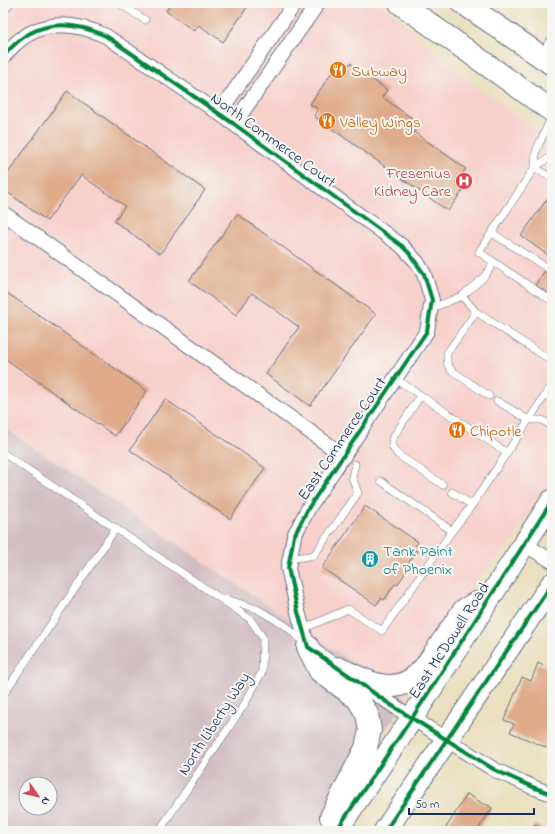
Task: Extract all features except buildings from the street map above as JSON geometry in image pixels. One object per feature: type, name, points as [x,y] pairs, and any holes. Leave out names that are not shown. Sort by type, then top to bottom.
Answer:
[{"type":"main road","points":[[400,3],[552,111]]},
{"type":"main road","points":[[469,5],[546,60]]},
{"type":"main road","name":"East McDowell Road","points":[[336,831],[412,718],[552,501]]},
{"type":"main road","points":[[385,831],[552,584]]},
{"type":"main road","points":[[338,668],[382,686],[397,686],[408,682],[425,667],[464,610],[491,595]]},
{"type":"main road","points":[[305,638],[320,671],[358,699],[367,714],[370,730],[366,748],[324,831]]},
{"type":"street","points":[[219,113],[295,3]]},
{"type":"street","points":[[234,124],[318,3]]},
{"type":"street","name":"North Commerce Court","points":[[3,57],[18,40],[47,26],[68,25],[90,29],[106,36],[219,113],[402,246],[409,253]]},
{"type":"street","points":[[3,213],[349,460]]},
{"type":"street","name":"East Commerce Court","points":[[305,638],[288,568],[294,536],[309,507],[349,460],[396,378],[427,331],[432,300],[424,274],[409,253]]},
{"type":"street","points":[[524,544],[552,561]]},
{"type":"street","points":[[305,638],[338,668],[446,740],[495,770],[552,794]]},
{"type":"lane","points":[[3,13],[10,3]]},
{"type":"lane","points":[[119,3],[145,20]]},
{"type":"lane","points":[[546,60],[552,38]]},
{"type":"lane","points":[[535,167],[536,151],[552,116]]},
{"type":"lane","points":[[552,156],[535,167],[479,252],[552,301]]},
{"type":"lane","points":[[535,167],[552,179]]},
{"type":"lane","points":[[492,233],[547,268]]},
{"type":"lane","points":[[430,309],[462,296],[483,278],[494,263]]},
{"type":"lane","points":[[462,296],[476,312],[552,362]]},
{"type":"lane","points":[[476,312],[447,353],[447,363],[451,370],[489,396]]},
{"type":"lane","points":[[396,378],[507,453]]},
{"type":"lane","points":[[305,638],[348,609],[382,631],[472,505],[552,385]]},
{"type":"lane","points":[[421,395],[392,439],[392,446],[397,454],[443,485]]},
{"type":"lane","points":[[497,401],[529,420],[542,420],[552,426]]},
{"type":"lane","name":"North Liberty Way","points":[[3,453],[250,619],[263,638],[262,672],[244,705],[159,831]]},
{"type":"lane","points":[[349,460],[363,469]]},
{"type":"lane","points":[[290,559],[314,555],[358,493],[352,477],[349,460]]},
{"type":"lane","points":[[381,482],[452,531]]},
{"type":"lane","points":[[452,492],[472,505]]},
{"type":"lane","points":[[3,695],[116,528]]},
{"type":"lane","name":"North Liberty Way","points":[[216,595],[257,609],[305,638]]},
{"type":"shaded area","points":[[3,3],[378,3],[402,20],[443,62],[552,141],[552,480],[504,552],[480,577],[416,670],[410,694],[407,699],[3,427]]},
{"type":"shaded area","points":[[3,427],[407,699],[315,831],[3,831]]},
{"type":"cycle path","points":[[3,57],[25,36],[50,26],[63,25],[77,27],[91,30],[106,36],[234,124],[402,246],[409,253],[424,274],[432,300],[427,331],[309,507],[294,536],[288,568],[298,612],[308,647],[391,705],[495,770],[552,794]]},
{"type":"cycle path","points":[[336,831],[412,718],[552,501]]},
{"type":"cycle path","points":[[385,831],[552,584]]},
{"type":"place","name":"Subway","points":[[338,70]]},
{"type":"place","name":"Valley Wings","points":[[327,121]]},
{"type":"place","name":"Fresenius Kidney Care","points":[[464,181]]},
{"type":"place","name":"Chipotle","points":[[457,430]]},
{"type":"place","name":"Tank Paint of Phoenix","points":[[370,559]]}]
